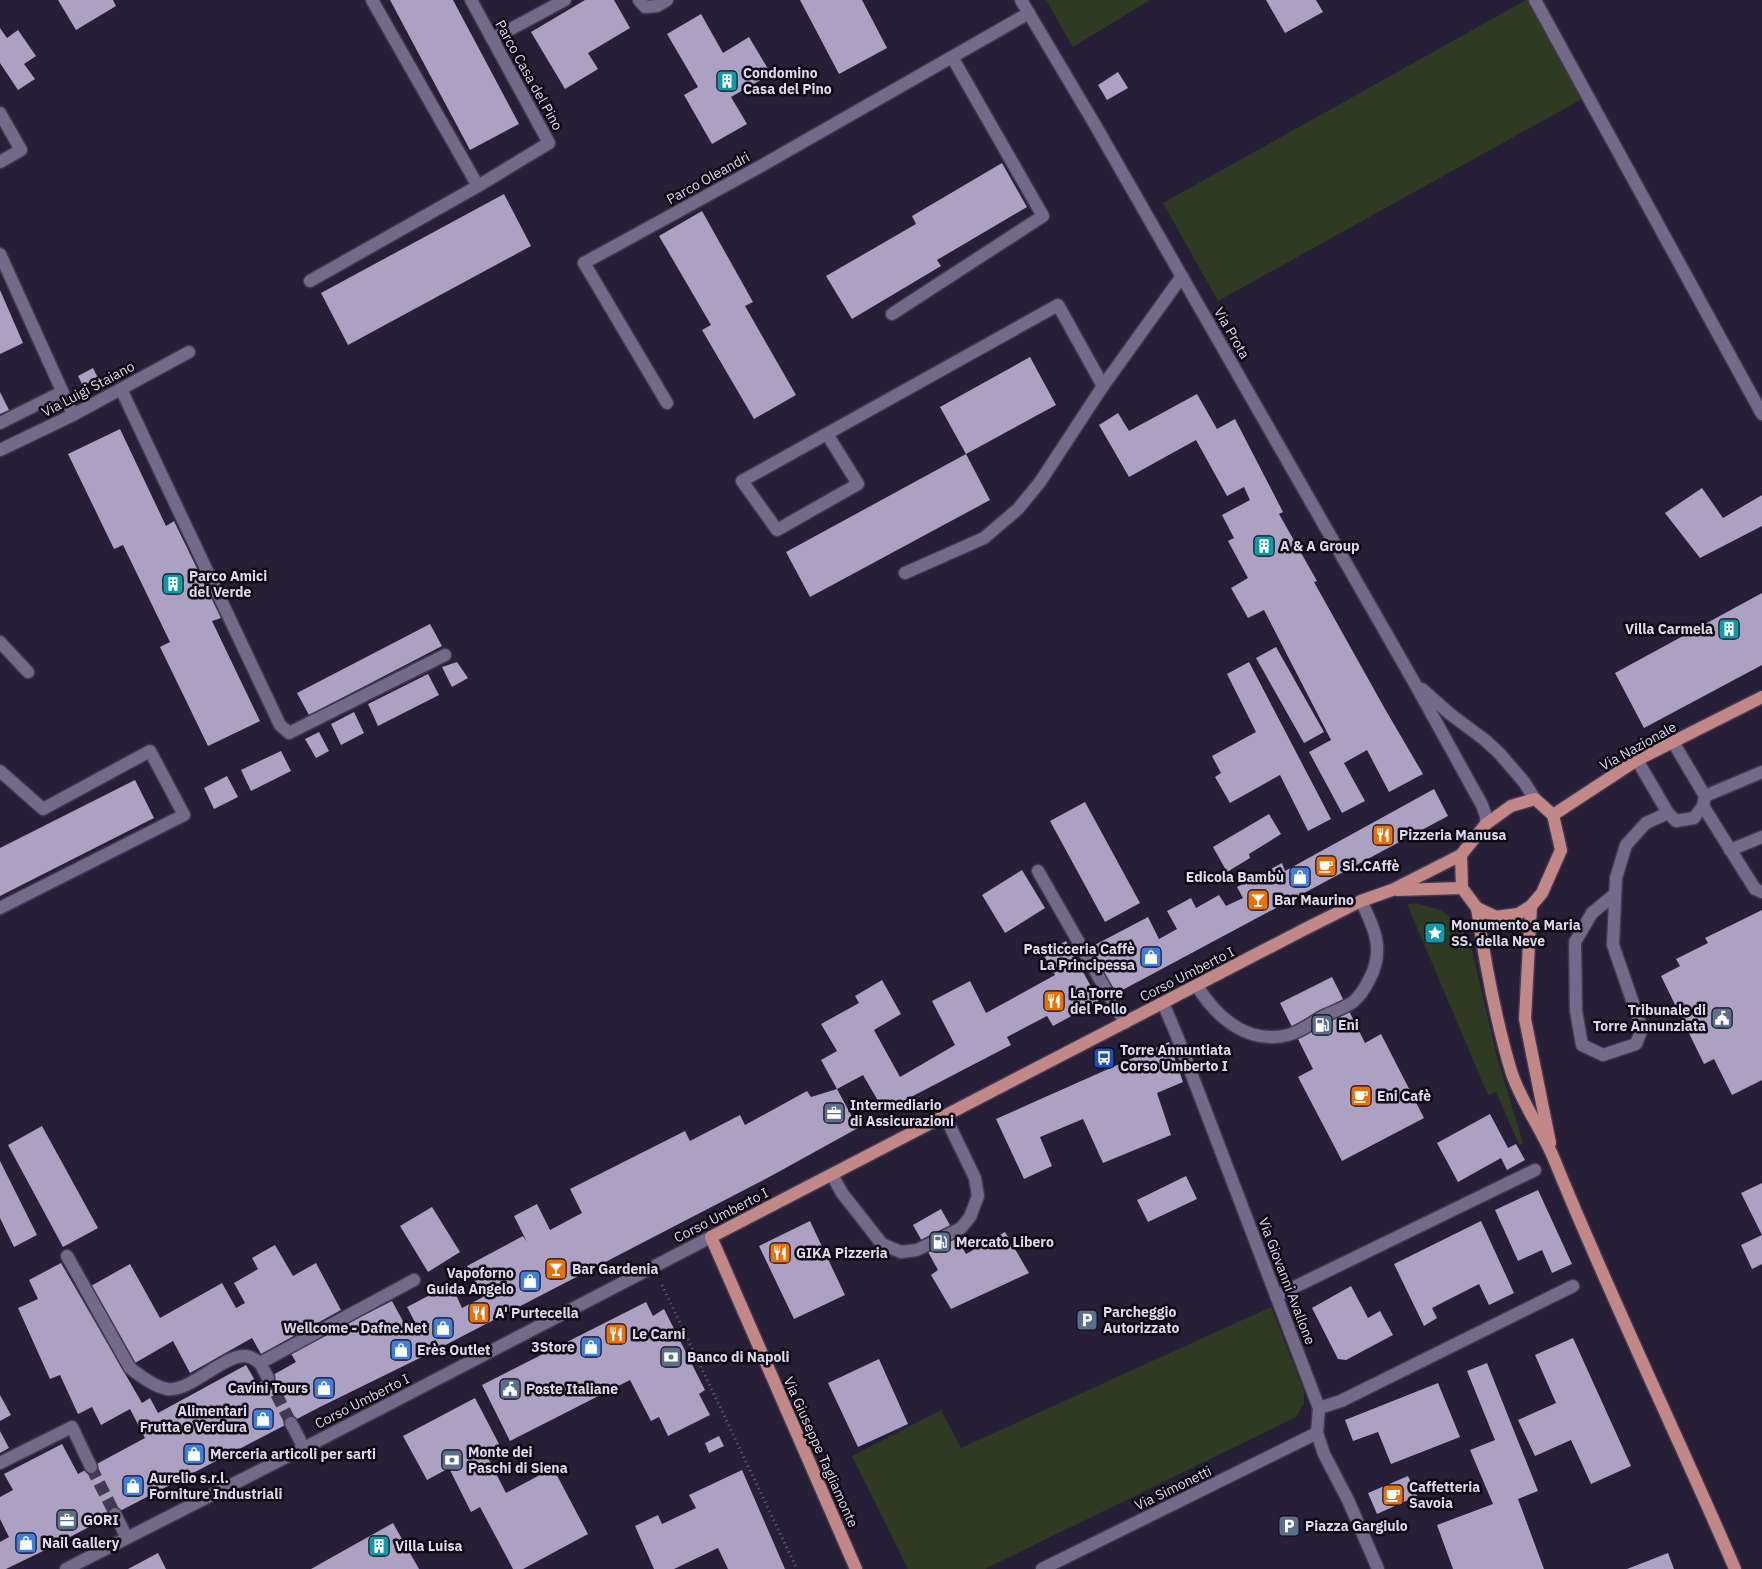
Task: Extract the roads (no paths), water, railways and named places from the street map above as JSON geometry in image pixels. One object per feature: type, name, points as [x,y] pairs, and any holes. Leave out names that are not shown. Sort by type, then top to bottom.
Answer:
[{"type":"main road","name":"Via Nazionale","points":[[1553,815],[1638,760],[1762,697]]},
{"type":"main road","points":[[1461,855],[1462,888],[1477,908],[1496,917],[1518,914],[1531,906],[1542,894],[1561,850],[1553,815],[1535,799]]},
{"type":"main road","name":"Corso Umberto I","points":[[711,1236],[1361,901],[1392,890],[1461,855],[1486,824],[1511,806],[1535,799]]},
{"type":"main road","name":"Corso Umberto I","points":[[1392,890],[1462,888]]},
{"type":"main road","points":[[1531,906],[1525,1019],[1552,1156]]},
{"type":"main road","points":[[1477,908],[1488,981],[1512,1072],[1524,1105],[1552,1156],[1611,1293],[1735,1569]]},
{"type":"main road","name":"Via Giuseppe Tagliamonte","points":[[711,1236],[856,1569]]},
{"type":"street","points":[[372,0],[478,186]]},
{"type":"street","name":"Parco Casa del Pino","points":[[310,281],[478,186],[549,143],[471,0]]},
{"type":"street","points":[[492,39],[565,0]]},
{"type":"street","points":[[639,0],[645,7],[656,6],[667,0]]},
{"type":"street","name":"Via Prota","points":[[1021,0],[1094,123],[1414,682],[1482,805],[1486,816],[1486,824]]},
{"type":"street","points":[[1535,0],[1762,414]]},
{"type":"street","name":"Parco Oleandri","points":[[667,402],[584,263],[761,166],[1029,14]]},
{"type":"street","points":[[892,314],[1043,216],[952,57]]},
{"type":"street","points":[[0,113],[21,150],[0,162]]},
{"type":"street","points":[[0,254],[73,415]]},
{"type":"street","points":[[905,573],[984,538],[1018,509],[1040,482],[1103,386],[1182,276]]},
{"type":"street","points":[[827,434],[858,484],[777,530],[742,481],[1058,305],[1103,386]]},
{"type":"street","name":"Via Luigi Staiano","points":[[0,450],[73,415],[189,352]]},
{"type":"street","points":[[121,389],[280,725],[289,733],[445,654]]},
{"type":"street","points":[[0,423],[62,392]]},
{"type":"street","points":[[0,642],[28,672]]},
{"type":"street","points":[[1414,682],[1500,754],[1524,782],[1535,799]]},
{"type":"street","points":[[1673,742],[1730,850],[1755,889],[1762,892]]},
{"type":"street","points":[[0,771],[43,809],[150,752],[184,815],[0,908]]},
{"type":"street","points":[[1638,760],[1668,813],[1676,821],[1694,818],[1704,801],[1762,772]]},
{"type":"street","points":[[1615,894],[1592,913],[1576,942],[1576,1011],[1582,1045],[1603,1054],[1636,1044],[1642,1029],[1613,945],[1616,878],[1626,845],[1646,823],[1668,813]]},
{"type":"street","points":[[1730,850],[1762,837]]},
{"type":"street","points":[[1038,871],[1125,1023]]},
{"type":"street","points":[[1197,986],[1208,1004],[1221,1016],[1241,1030],[1268,1038],[1290,1034],[1338,1010],[1353,1001],[1365,988],[1375,970],[1378,946],[1373,924],[1361,901]]},
{"type":"street","name":"Via Giovanni Avallone","points":[[1162,1003],[1177,1036],[1319,1408],[1318,1434],[1324,1454],[1348,1500],[1378,1569]]},
{"type":"street","points":[[832,1175],[842,1193],[882,1244],[901,1252],[917,1250],[961,1228],[970,1217],[978,1196],[975,1178],[945,1116]]},
{"type":"street","points":[[1276,1296],[1535,1170]]},
{"type":"street","name":"Corso Umberto I","points":[[66,1569],[304,1448],[711,1236]]},
{"type":"street","points":[[67,1256],[130,1368],[141,1377],[167,1389],[180,1387],[237,1356],[248,1356],[260,1363],[268,1378]]},
{"type":"street","points":[[260,1363],[414,1280]]},
{"type":"street","points":[[1319,1408],[1341,1401],[1573,1286]]},
{"type":"street","points":[[291,1422],[304,1448]]},
{"type":"street","points":[[0,1463],[72,1427],[91,1467]]},
{"type":"street","name":"Via Simonetti","points":[[1042,1569],[1318,1434]]},
{"type":"street","points":[[115,1514],[127,1538]]},
{"type":"tunnel","points":[[268,1378],[291,1423]]},
{"type":"tunnel","points":[[91,1467],[115,1514]]},
{"type":"place","name":"Condomino Casa del Pino","points":[[727,81]]},
{"type":"place","name":"A & A Group","points":[[1264,546]]},
{"type":"place","name":"Parco Amici del Verde","points":[[173,584]]},
{"type":"place","name":"Villa Carmela","points":[[1729,629]]},
{"type":"place","name":"Pizzeria Manusa","points":[[1383,835]]},
{"type":"place","name":"Si..CAffè","points":[[1326,866]]},
{"type":"place","name":"Edicola Bambù","points":[[1300,877]]},
{"type":"place","name":"Bar Maurino","points":[[1258,900]]},
{"type":"place","name":"Monumento a Maria SS. della Neve","points":[[1435,933]]},
{"type":"place","name":"Pasticceria Caffè La Principessa","points":[[1151,957]]},
{"type":"place","name":"La Torre del Pollo","points":[[1054,1001]]},
{"type":"place","name":"Tribunale di Torre Annunziata","points":[[1722,1018]]},
{"type":"place","name":"Eni","points":[[1322,1025]]},
{"type":"place","name":"Torre Annuntiata Corso Umberto I","points":[[1104,1058]]},
{"type":"place","name":"Eni Cafè","points":[[1361,1096]]},
{"type":"place","name":"Intermediario di Assicurazioni","points":[[834,1113]]},
{"type":"place","name":"Mercato Libero","points":[[940,1242]]},
{"type":"place","name":"GIKA Pizzeria","points":[[780,1253]]},
{"type":"place","name":"Bar Gardenia","points":[[556,1269]]},
{"type":"place","name":"Vapoforno Guida Angelo","points":[[530,1281]]},
{"type":"place","name":"A' Purtecella","points":[[479,1313]]},
{"type":"place","name":"Parcheggio Autorizzato","points":[[1087,1320]]},
{"type":"place","name":"Wellcome - Dafne.Net","points":[[443,1328]]},
{"type":"place","name":"Le Carni","points":[[616,1334]]},
{"type":"place","name":"3Store","points":[[591,1347]]},
{"type":"place","name":"Erès Outlet","points":[[401,1350]]},
{"type":"place","name":"Banco di Napoli","points":[[671,1357]]},
{"type":"place","name":"Cavini Tours","points":[[324,1388]]},
{"type":"place","name":"Poste Italiane","points":[[510,1389]]},
{"type":"place","name":"Alimentari Frutta e Verdura","points":[[263,1419]]},
{"type":"place","name":"Merceria articoli per sarti","points":[[194,1454]]},
{"type":"place","name":"Monte dei Paschi di Siena","points":[[452,1460]]},
{"type":"place","name":"Aurelio s.r.l. Forniture Industriali","points":[[133,1486]]},
{"type":"place","name":"Caffetteria Savoia","points":[[1393,1495]]},
{"type":"place","name":"GORI","points":[[67,1520]]},
{"type":"place","name":"Piazza Gargiulo","points":[[1289,1526]]},
{"type":"place","name":"Nail Gallery","points":[[26,1543]]},
{"type":"place","name":"Villa Luisa","points":[[379,1546]]}]
